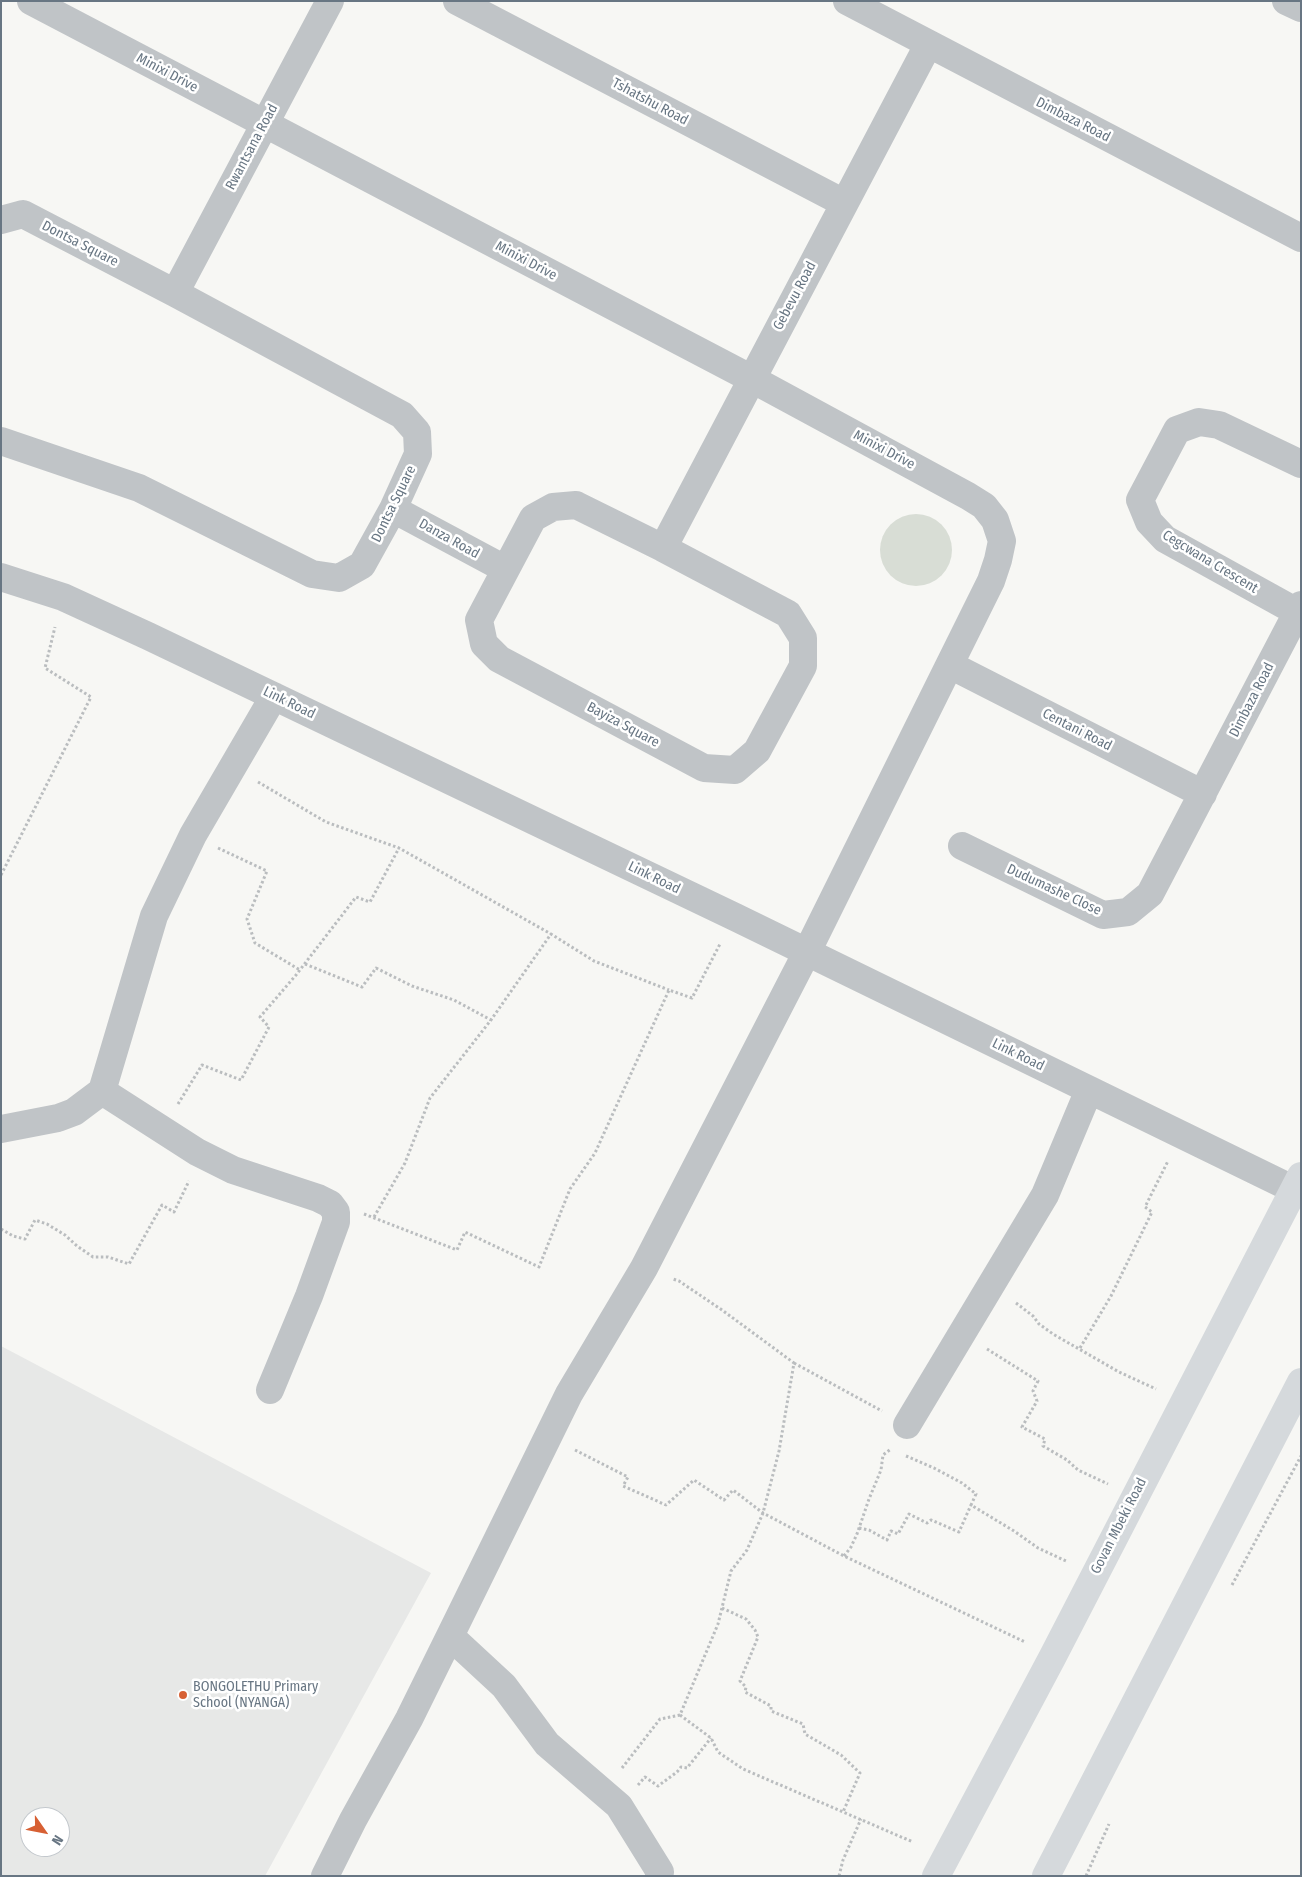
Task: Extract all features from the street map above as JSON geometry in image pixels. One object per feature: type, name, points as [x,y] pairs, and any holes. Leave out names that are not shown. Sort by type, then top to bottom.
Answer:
[{"type":"main road","name":"Govan Mbeki Road","points":[[936,1876],[1298,1186]]},
{"type":"main road","points":[[1046,1876],[1301,1382]]},
{"type":"street","name":"Minixi Drive","points":[[31,1],[752,379],[984,506],[994,520],[1002,541],[998,560],[991,581],[950,665]]},
{"type":"street","name":"Rwantsana Road","points":[[175,293],[330,1]]},
{"type":"street","name":"Tshatshu Road","points":[[457,1],[844,203]]},
{"type":"street","name":"Dimbaza Road","points":[[847,1],[928,45],[1301,238]]},
{"type":"street","points":[[1286,1],[1301,8]]},
{"type":"street","name":"Gebevu Road","points":[[663,548],[928,45]]},
{"type":"street","name":"Dontsa Square","points":[[1,220],[23,214],[402,415],[417,432],[418,454],[393,509],[362,565],[339,578],[312,574],[138,488],[1,441]]},
{"type":"street","name":"Cegcwana Crescent","points":[[1299,608],[1165,539],[1149,522],[1140,500],[1177,430],[1199,422],[1219,425],[1301,464]]},
{"type":"street","name":"Bayiza Square","points":[[576,504],[663,548],[788,614],[803,638],[803,666],[757,751],[735,770],[704,768],[498,659],[484,644],[479,620],[533,518],[553,507],[576,504]]},
{"type":"street","name":"Danza Road","points":[[393,509],[505,569]]},
{"type":"street","name":"Link Road","points":[[1,577],[63,597],[274,696],[735,916],[1182,1135],[1298,1186]]},
{"type":"street","name":"Dimbaza Road","points":[[1203,794],[1299,608]]},
{"type":"street","points":[[325,1876],[353,1820],[409,1719],[569,1394],[644,1268],[807,952],[950,665]]},
{"type":"street","name":"Centani Road","points":[[950,665],[1203,794]]},
{"type":"street","points":[[1,1129],[58,1118],[74,1112],[102,1091],[151,923],[193,835],[274,696]]},
{"type":"street","name":"Dudumashe Close","points":[[962,846],[1103,915],[1128,912],[1150,894],[1203,794]]},
{"type":"street","points":[[907,1425],[1045,1195],[1089,1090]]},
{"type":"street","points":[[102,1091],[197,1152],[232,1170],[306,1193],[330,1204],[336,1212],[336,1222],[309,1296],[270,1390]]},
{"type":"street","points":[[450,1636],[504,1686],[546,1744],[611,1799],[660,1872],[659,1876]]},
{"type":"path","points":[[1,875],[91,697],[45,668],[63,597]]},
{"type":"path","points":[[232,767],[326,822],[399,848],[551,934],[594,961],[692,998],[735,916]]},
{"type":"path","points":[[193,835],[266,871],[247,919],[255,943],[300,970]]},
{"type":"path","points":[[162,1130],[202,1065],[241,1080],[269,1027],[260,1017],[300,970],[356,897],[370,902],[399,848]]},
{"type":"path","points":[[374,1218],[405,1163],[430,1098],[491,1020],[551,934]]},
{"type":"path","points":[[304,964],[362,987],[376,968],[412,986],[454,1000],[491,1020]]},
{"type":"path","points":[[330,1204],[374,1218],[457,1250],[465,1232],[538,1267],[570,1189],[595,1153],[668,990]]},
{"type":"path","points":[[1080,1348],[1111,1296],[1152,1212],[1145,1207],[1182,1135]]},
{"type":"path","points":[[1,1229],[13,1236],[25,1239],[35,1220],[47,1224],[93,1257],[108,1257],[129,1264],[162,1205],[174,1212],[194,1168],[197,1152]]},
{"type":"path","points":[[644,1268],[679,1281],[794,1363],[907,1425],[891,1449],[883,1456],[881,1470],[859,1528],[851,1547],[844,1556]]},
{"type":"path","points":[[988,1290],[1003,1295],[1033,1316],[1039,1324],[1119,1372],[1156,1389]]},
{"type":"path","points":[[961,1334],[1038,1381],[1033,1391],[1037,1401],[1022,1427],[1045,1438],[1043,1446],[1067,1460],[1078,1470],[1108,1484]]},
{"type":"path","points":[[680,1715],[718,1624],[731,1571],[748,1550],[763,1513],[779,1450],[794,1363]]},
{"type":"path","points":[[548,1436],[628,1476],[623,1486],[666,1505],[694,1480],[724,1500],[733,1490],[763,1513],[844,1556],[1025,1642]]},
{"type":"path","points":[[859,1528],[869,1530],[887,1540],[891,1531],[898,1534],[909,1514],[927,1523],[931,1520],[959,1532],[976,1494],[934,1468],[900,1453]]},
{"type":"path","points":[[1228,1593],[1301,1456]]},
{"type":"path","points":[[971,1505],[1038,1548],[1066,1561]]},
{"type":"path","points":[[722,1608],[746,1619],[758,1637],[740,1681],[746,1687],[745,1692],[770,1706],[771,1711],[803,1724],[805,1734],[841,1755],[860,1774],[843,1812]]},
{"type":"path","points":[[611,1799],[660,1719],[680,1715],[711,1738],[718,1752],[743,1769],[914,1842]]},
{"type":"path","points":[[611,1799],[645,1777],[658,1786],[682,1767],[687,1768],[711,1738]]},
{"type":"path","points":[[839,1876],[843,1860],[861,1819]]},
{"type":"path","points":[[1086,1876],[1109,1824]]},
{"type":"shaded area","points":[[916,514],[936,520],[946,530],[952,550],[946,570],[936,580],[916,586],[896,580],[886,570],[880,550],[886,530],[896,520]]},
{"type":"shaded area","name":"BONGOLETHU Primary School (NYANGA)","points":[[1,1346],[431,1573],[265,1876],[1,1876]]},
{"type":"place","name":"BONGOLETHU Primary School (NYANGA)","points":[[183,1695]]}]
